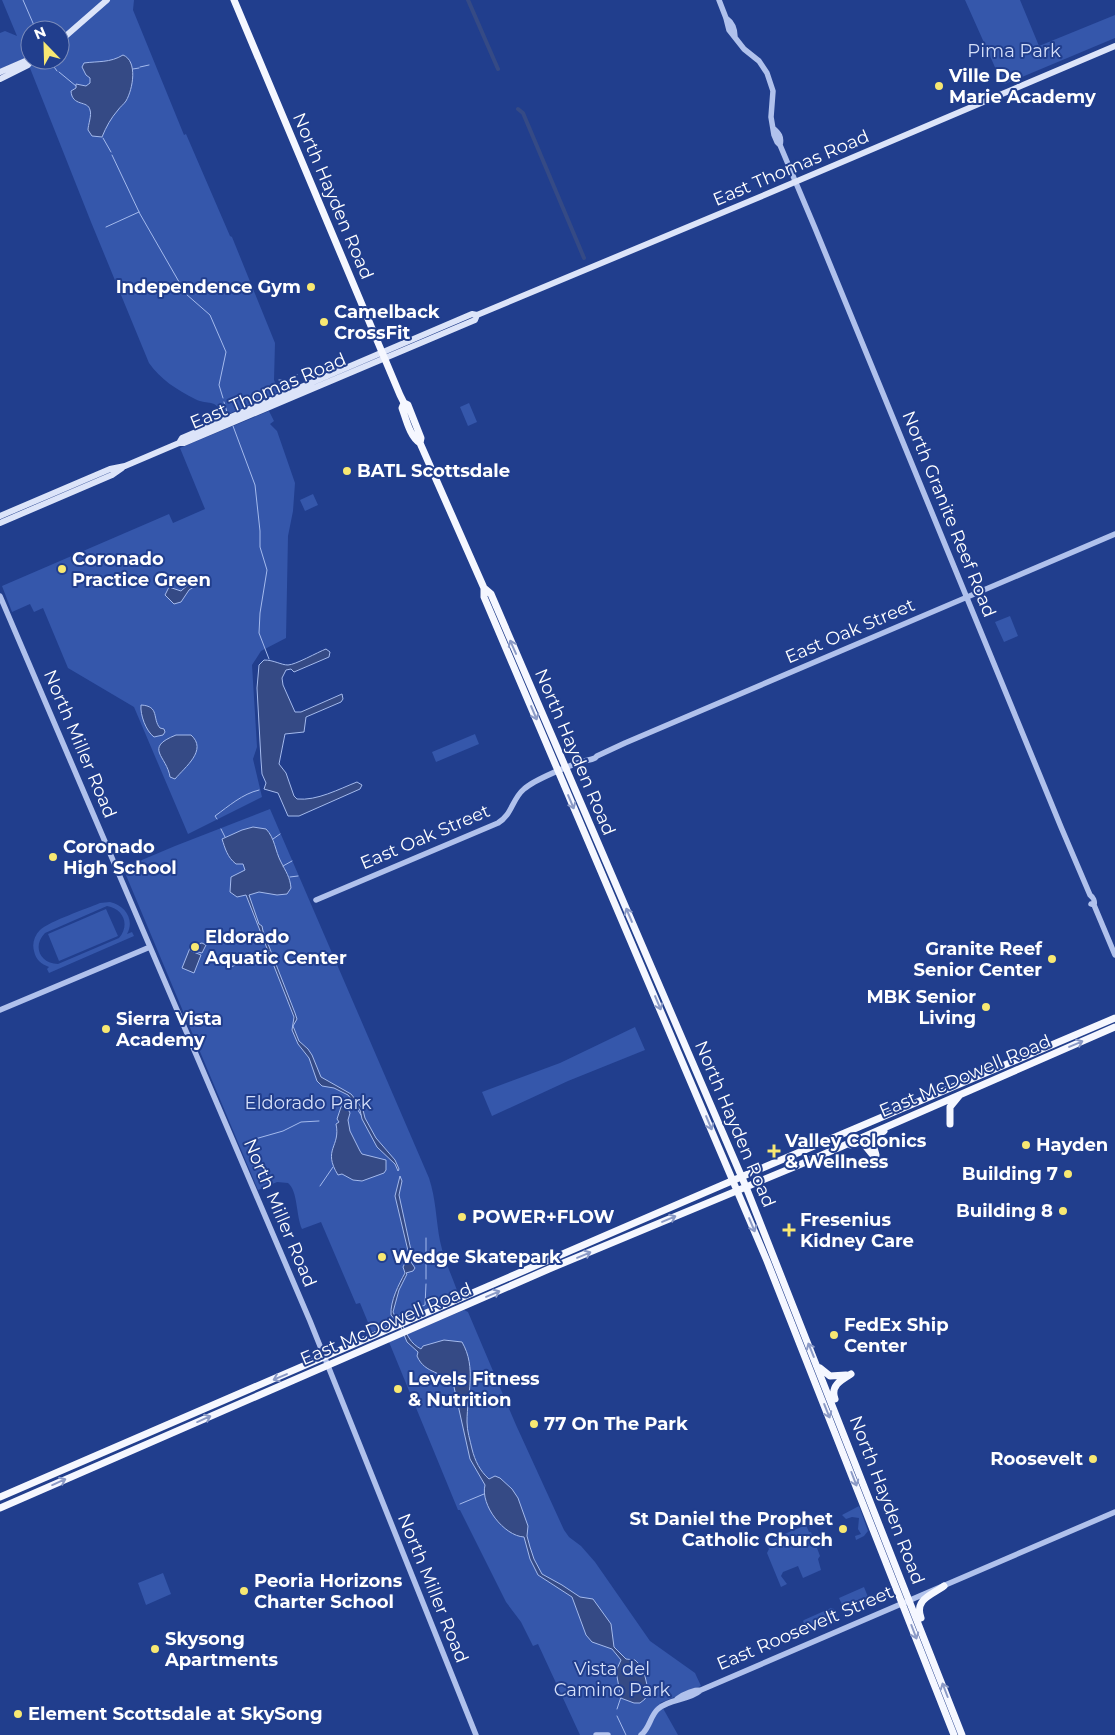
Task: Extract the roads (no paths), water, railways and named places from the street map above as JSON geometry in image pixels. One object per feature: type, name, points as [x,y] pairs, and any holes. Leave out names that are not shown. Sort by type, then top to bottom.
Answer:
[{"type":"main road","points":[[70,32],[107,0]]},
{"type":"main road","name":"North Hayden Road","points":[[234,0],[383,355],[404,403],[408,405],[420,439],[484,588],[490,594],[558,772],[821,1386],[906,1602],[922,1630],[962,1735]]},
{"type":"main road","name":"East Thomas Road","points":[[267,405],[289,399],[334,373],[475,320],[477,315],[1115,46]]},
{"type":"main road","points":[[0,72],[20,64]]},
{"type":"main road","points":[[0,79],[20,69]]},
{"type":"main road","name":"East Thomas Road","points":[[0,523],[112,475],[125,466],[179,443],[184,443],[226,422],[383,355]]},
{"type":"main road","name":"North Hayden Road","points":[[404,403],[402,408],[415,440],[420,439]]},
{"type":"main road","name":"East Thomas Road","points":[[0,516],[110,469],[125,466]]},
{"type":"main road","name":"North Hayden Road","points":[[526,685],[566,769],[746,1186],[817,1365],[821,1386],[836,1412],[954,1735]]},
{"type":"main road","name":"East McDowell Road","points":[[0,1497],[1115,1018]]},
{"type":"main road","name":"East McDowell Road","points":[[0,1508],[1115,1027]]},
{"type":"main road","points":[[1041,1050],[1045,1058]]},
{"type":"main road","points":[[950,1124],[950,1107],[960,1094]]},
{"type":"main road","points":[[875,1161],[876,1155],[872,1145],[874,1138],[911,1115]]},
{"type":"main road","points":[[834,1149],[841,1149],[861,1142],[866,1145],[872,1154]]},
{"type":"main road","points":[[817,1365],[830,1376],[851,1374],[839,1382],[833,1391],[836,1412]]},
{"type":"main road","points":[[922,1630],[922,1621],[918,1611],[920,1603],[944,1586]]},
{"type":"street","name":"North Granite Reef Road","points":[[719,0],[729,30],[744,49],[759,60],[767,73],[772,87],[771,117],[776,142],[780,145],[796,182],[1115,955]]},
{"type":"street","name":"East Oak Street","points":[[316,900],[498,823],[510,812],[523,789],[586,760],[588,757],[597,756],[1115,534]]},
{"type":"street","name":"North Miller Road","points":[[0,596],[328,1365],[476,1735]]},
{"type":"street","points":[[0,1010],[150,947]]},
{"type":"street","name":"East Roosevelt Street","points":[[641,1735],[648,1727],[657,1710],[675,1700],[688,1697],[1115,1512]]},
{"type":"street","points":[[596,1735],[608,1735]]},
{"type":"waterway","points":[[23,0],[32,20]]},
{"type":"waterway","points":[[468,0],[498,69]]},
{"type":"waterway","points":[[140,67],[149,65]]},
{"type":"waterway","points":[[133,69],[139,68]]},
{"type":"waterway","points":[[59,72],[76,86]]},
{"type":"waterway","points":[[518,109],[523,113],[584,258]]},
{"type":"waterway","points":[[103,138],[111,152]]},
{"type":"waterway","points":[[112,155],[140,214],[186,294],[210,315],[226,352],[219,385],[223,398]]},
{"type":"waterway","points":[[106,227],[139,212]]},
{"type":"waterway","points":[[279,380],[289,381],[297,375]]},
{"type":"waterway","points":[[224,402],[228,415]]},
{"type":"waterway","points":[[233,426],[255,485],[260,547],[267,570],[260,613],[259,633],[269,659]]},
{"type":"waterway","points":[[217,819],[215,816],[236,801],[247,794],[259,790]]},
{"type":"waterway","points":[[221,829],[225,837]]},
{"type":"waterway","points":[[273,839],[280,834]]},
{"type":"waterway","points":[[283,866],[292,861]]},
{"type":"waterway","points":[[290,877],[298,876]]},
{"type":"waterway","points":[[231,967],[269,951]]},
{"type":"waterway","points":[[354,1104],[361,1115]]},
{"type":"waterway","points":[[248,1141],[283,1131],[301,1122],[319,1121]]},
{"type":"waterway","points":[[320,1186],[333,1167]]},
{"type":"waterway","points":[[426,1238],[426,1279]]},
{"type":"waterway","points":[[395,1318],[425,1305],[426,1284]]},
{"type":"waterway","points":[[460,1504],[484,1494]]},
{"type":"waterway","points":[[617,1709],[621,1697]]},
{"type":"waterway","points":[[617,1716],[626,1735]]},
{"type":"place","name":"Ville De Marie Academy","points":[[939,86]]},
{"type":"place","name":"Independence Gym","points":[[311,287]]},
{"type":"place","name":"Camelback CrossFit","points":[[324,322]]},
{"type":"place","name":"BATL Scottsdale","points":[[347,471]]},
{"type":"place","name":"Coronado Practice Green","points":[[62,569]]},
{"type":"place","name":"Coronado High School","points":[[53,857]]},
{"type":"place","name":"Eldorado Aquatic Center","points":[[195,947]]},
{"type":"place","name":"Granite Reef Senior Center","points":[[1052,959]]},
{"type":"place","name":"MBK Senior Living","points":[[986,1007]]},
{"type":"place","name":"Sierra Vista Academy","points":[[106,1029]]},
{"type":"place","name":"Hayden","points":[[1026,1145]]},
{"type":"place","name":"Valley Colonics & Wellness","points":[[774,1151]]},
{"type":"place","name":"Building 7","points":[[1068,1174]]},
{"type":"place","name":"Building 8","points":[[1063,1211]]},
{"type":"place","name":"POWER+FLOW","points":[[462,1217]]},
{"type":"place","name":"Fresenius Kidney Care","points":[[789,1230]]},
{"type":"place","name":"Wedge Skatepark","points":[[382,1257]]},
{"type":"place","name":"FedEx Ship Center","points":[[834,1335]]},
{"type":"place","name":"Levels Fitness & Nutrition","points":[[398,1389]]},
{"type":"place","name":"77 On The Park","points":[[534,1424]]},
{"type":"place","name":"Roosevelt","points":[[1093,1459]]},
{"type":"place","name":"St Daniel the Prophet Catholic Church","points":[[843,1529]]},
{"type":"place","name":"Peoria Horizons Charter School","points":[[244,1591]]},
{"type":"place","name":"Skysong Apartments","points":[[155,1649]]},
{"type":"place","name":"Element Scottsdale at SkySong","points":[[18,1714]]},
{"type":"park label","name":"Pima Park","points":[[1014,51]]},
{"type":"park label","name":"Eldorado Park","points":[[308,1103]]},
{"type":"park label","name":"Vista del Camino Park","points":[[612,1679]]}]
